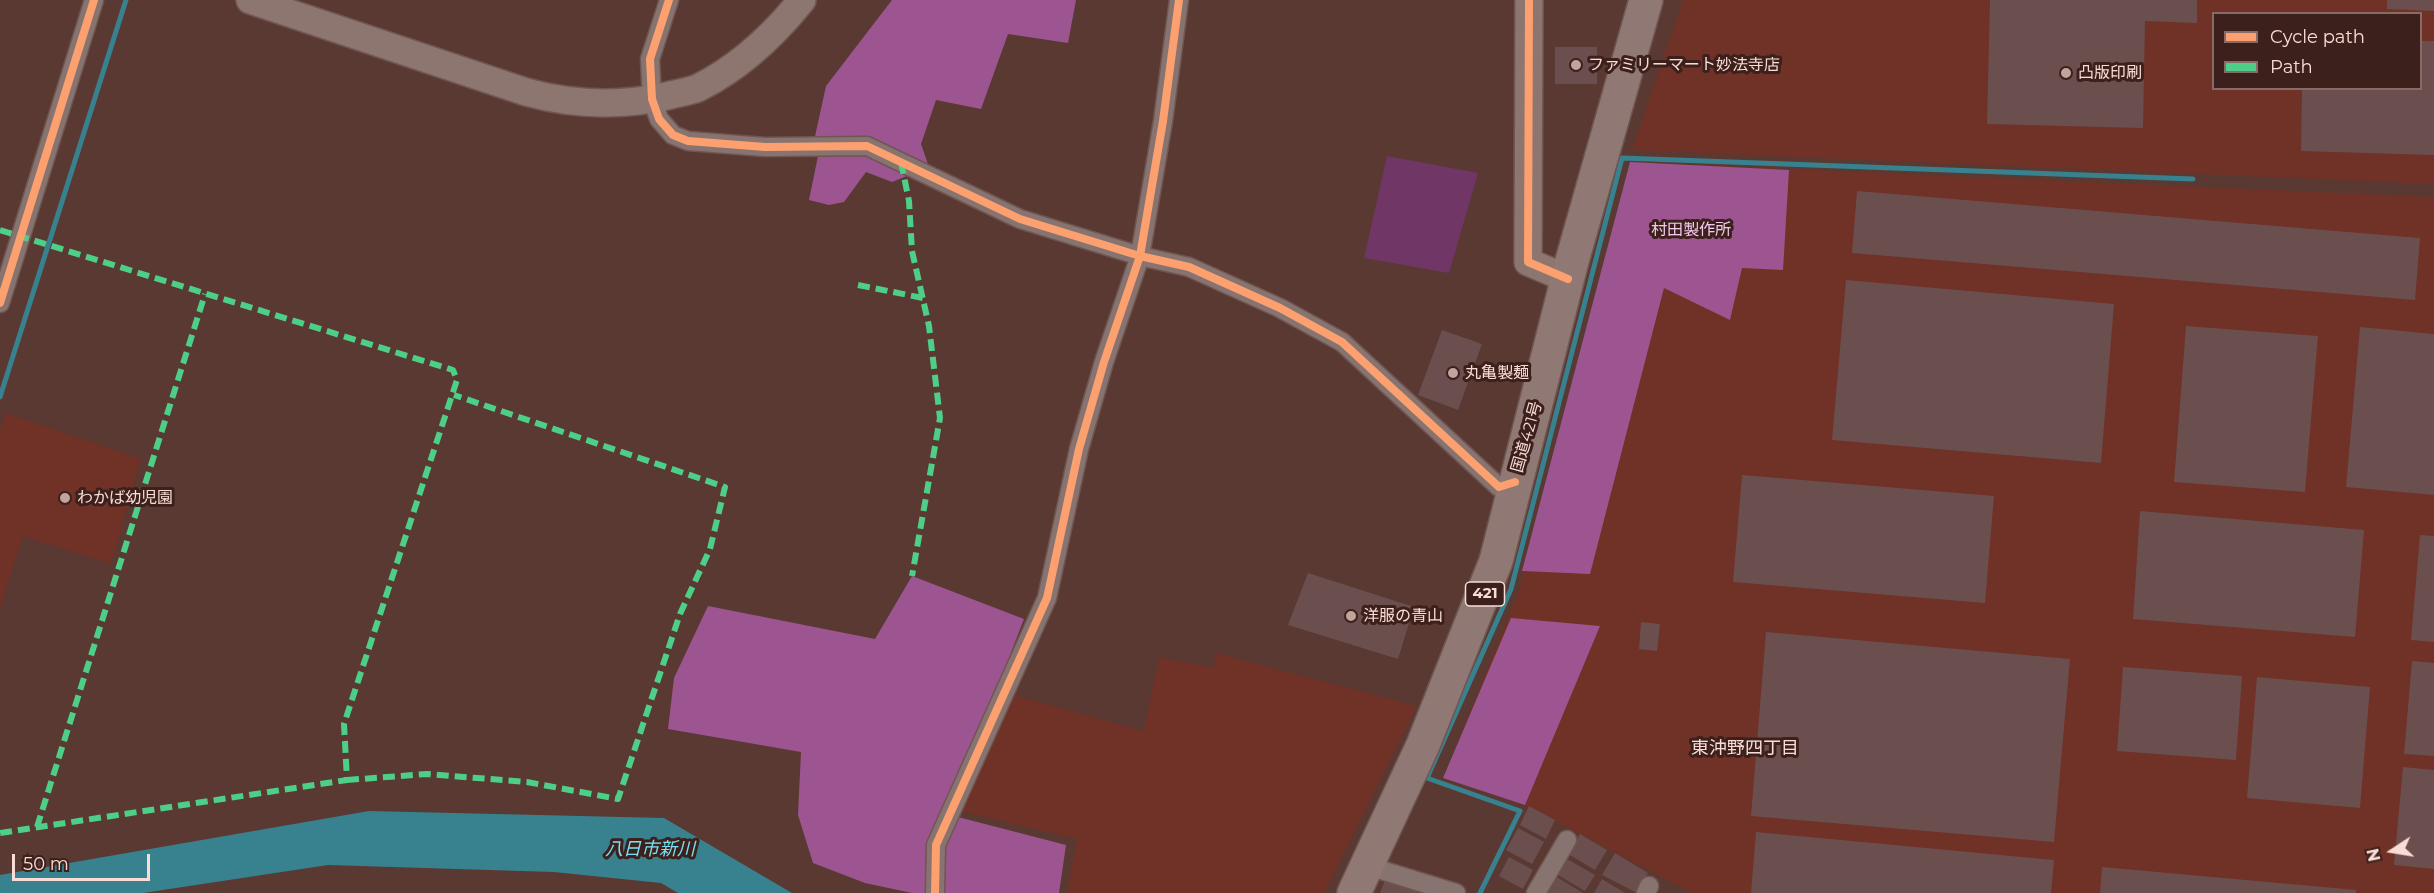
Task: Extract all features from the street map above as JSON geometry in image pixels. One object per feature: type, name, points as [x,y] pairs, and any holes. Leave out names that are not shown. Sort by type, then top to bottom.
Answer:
[{"type":"highway","name":"国道421号","points":[[1361,880],[1423,746],[1488,587],[1568,279],[1646,0]]},
{"type":"street","points":[[0,303],[94,0]]},
{"type":"street","points":[[250,0],[526,92],[559,101],[613,104],[652,99],[696,89],[750,55],[777,31],[802,0]]},
{"type":"street","points":[[669,0],[650,59],[652,99],[659,119],[673,135],[688,141],[765,147],[867,146],[1020,219],[1140,256],[1189,267],[1280,308],[1342,342],[1499,487],[1515,482]]},
{"type":"street","points":[[935,893],[936,845],[1047,598],[1079,449],[1104,362],[1140,256],[1163,121],[1179,0]]},
{"type":"street","points":[[1529,0],[1528,262],[1568,279]]},
{"type":"street","points":[[1536,893],[1567,840]]},
{"type":"street","points":[[1361,880],[1456,893]]},
{"type":"shaded area","points":[[1683,0],[2434,0],[2434,184],[1632,150]]},
{"type":"shaded area","points":[[1387,156],[1478,173],[1449,273],[1364,258]]},
{"type":"shaded area","points":[[1630,162],[2434,197],[2434,893],[1692,893],[1525,805],[1444,778],[1519,590]]},
{"type":"shaded area","name":"わかば幼児園","points":[[6,413],[141,459],[111,564],[23,536],[0,609],[0,430]]},
{"type":"shaded area","points":[[1215,653],[1417,706],[1324,893],[1067,893],[1077,839],[959,811],[1009,694],[1144,731],[1159,657],[1214,668]]},
{"type":"green space","points":[[892,0],[1076,0],[1068,43],[1008,34],[981,109],[936,100],[921,144],[929,167],[814,141],[826,86]]},
{"type":"green space","points":[[867,146],[919,171],[892,182],[866,172],[844,202],[829,205],[809,200],[818,156],[848,153]]},
{"type":"green space","name":"村田製作所","points":[[1630,162],[1789,170],[1783,270],[1742,268],[1730,320],[1664,288],[1590,574],[1522,571]]},
{"type":"green space","points":[[912,576],[1024,619],[938,841],[954,816],[1066,845],[1059,893],[912,893],[865,883],[813,863],[798,815],[801,752],[668,729],[674,678],[708,606],[875,639]]},
{"type":"green space","points":[[1511,618],[1600,626],[1525,805],[1443,778]]},
{"type":"water","name":"八日市新川","points":[[369,811],[664,818],[792,893],[678,893],[661,883],[554,872],[328,865],[143,893],[0,893],[0,875]]},
{"type":"building","name":"凸版印刷","points":[[1990,0],[2197,0],[2197,23],[2145,21],[2143,128],[1987,124]]},
{"type":"building","points":[[2387,0],[2434,0],[2434,11],[2387,9]]},
{"type":"building","points":[[2422,41],[2434,41],[2434,155],[2301,151],[2302,90],[2422,90]]},
{"type":"building","name":"ファミリーマート妙法寺店","points":[[1555,47],[1597,47],[1597,84],[1555,84]]},
{"type":"building","points":[[1857,191],[2420,238],[2415,300],[1852,253]]},
{"type":"building","points":[[1846,280],[2114,304],[2101,463],[1832,440]]},
{"type":"building","points":[[2186,326],[2318,336],[2305,492],[2174,482]]},
{"type":"building","points":[[2360,327],[2434,334],[2434,495],[2346,487]]},
{"type":"building","points":[[1442,330],[1482,344],[1458,410],[1418,395]]},
{"type":"building","points":[[1742,475],[1994,496],[1985,603],[1733,582]]},
{"type":"building","points":[[2140,511],[2364,530],[2355,637],[2133,619]]},
{"type":"building","points":[[2420,535],[2434,536],[2434,642],[2411,640]]},
{"type":"building","name":"洋服の青山","points":[[1308,573],[1414,607],[1398,659],[1288,625]]},
{"type":"building","points":[[1641,622],[1660,624],[1657,651],[1639,649]]},
{"type":"building","points":[[1766,632],[2070,659],[2054,842],[1751,816]]},
{"type":"building","points":[[2412,661],[2434,663],[2434,756],[2404,754]]},
{"type":"building","points":[[2123,667],[2242,676],[2236,760],[2117,751]]},
{"type":"building","points":[[2257,677],[2370,687],[2360,808],[2247,798]]},
{"type":"building","points":[[2403,767],[2434,770],[2434,869],[2394,865]]},
{"type":"building","points":[[1529,806],[1555,820],[1546,839],[1520,825]]},
{"type":"building","points":[[1518,828],[1544,842],[1532,864],[1506,850]]},
{"type":"building","points":[[1756,832],[2054,860],[2051,893],[1751,893]]},
{"type":"building","points":[[1580,834],[1607,850],[1595,870],[1568,854]]},
{"type":"building","points":[[1615,853],[1648,873],[1637,893],[1602,875]]},
{"type":"building","points":[[1509,857],[1533,870],[1523,889],[1499,876]]},
{"type":"building","points":[[1567,859],[1595,875],[1585,891],[1558,875]]},
{"type":"building","points":[[2102,867],[2356,890],[2356,893],[2100,893]]},
{"type":"building","points":[[1555,876],[1583,893],[1545,893]]},
{"type":"building","points":[[1602,879],[1625,893],[1594,893]]},
{"type":"building","points":[[1385,880],[1425,892],[1425,893],[1380,893]]},
{"type":"waterway","points":[[0,397],[126,0]]},
{"type":"waterway","points":[[1480,893],[1520,811],[1427,778],[1511,589],[1622,158],[2193,179]]},
{"type":"marked path","points":[[901,162],[909,201],[912,251],[929,326],[940,418],[912,576]]},
{"type":"marked path","points":[[0,230],[453,370],[457,380],[344,724],[347,780],[0,833]]},
{"type":"marked path","points":[[858,285],[923,298]]},
{"type":"marked path","points":[[37,827],[205,294]]},
{"type":"marked path","points":[[347,780],[427,774],[527,782],[618,799],[680,614],[710,549],[725,487],[454,395]]},
{"type":"cycle path","points":[[0,303],[94,0]]},
{"type":"cycle path","points":[[669,0],[650,59],[652,99],[659,119],[673,135],[688,141],[765,147],[867,146],[1020,219],[1140,256],[1189,267],[1280,308],[1342,342],[1499,487],[1515,482]]},
{"type":"cycle path","points":[[935,893],[936,845],[1047,598],[1079,449],[1104,362],[1140,256],[1163,121],[1179,0]]},
{"type":"cycle path","points":[[1529,0],[1528,262],[1568,279]]},
{"type":"place","name":"ファミリーマート妙法寺店","points":[[1576,65]]},
{"type":"place","name":"凸版印刷","points":[[2066,73]]},
{"type":"place","name":"丸亀製麺","points":[[1453,373]]},
{"type":"place","name":"わかば幼児園","points":[[65,498]]},
{"type":"place","name":"洋服の青山","points":[[1351,616]]},
{"type":"district","name":"東沖野四丁目","points":[[1745,749]]}]
